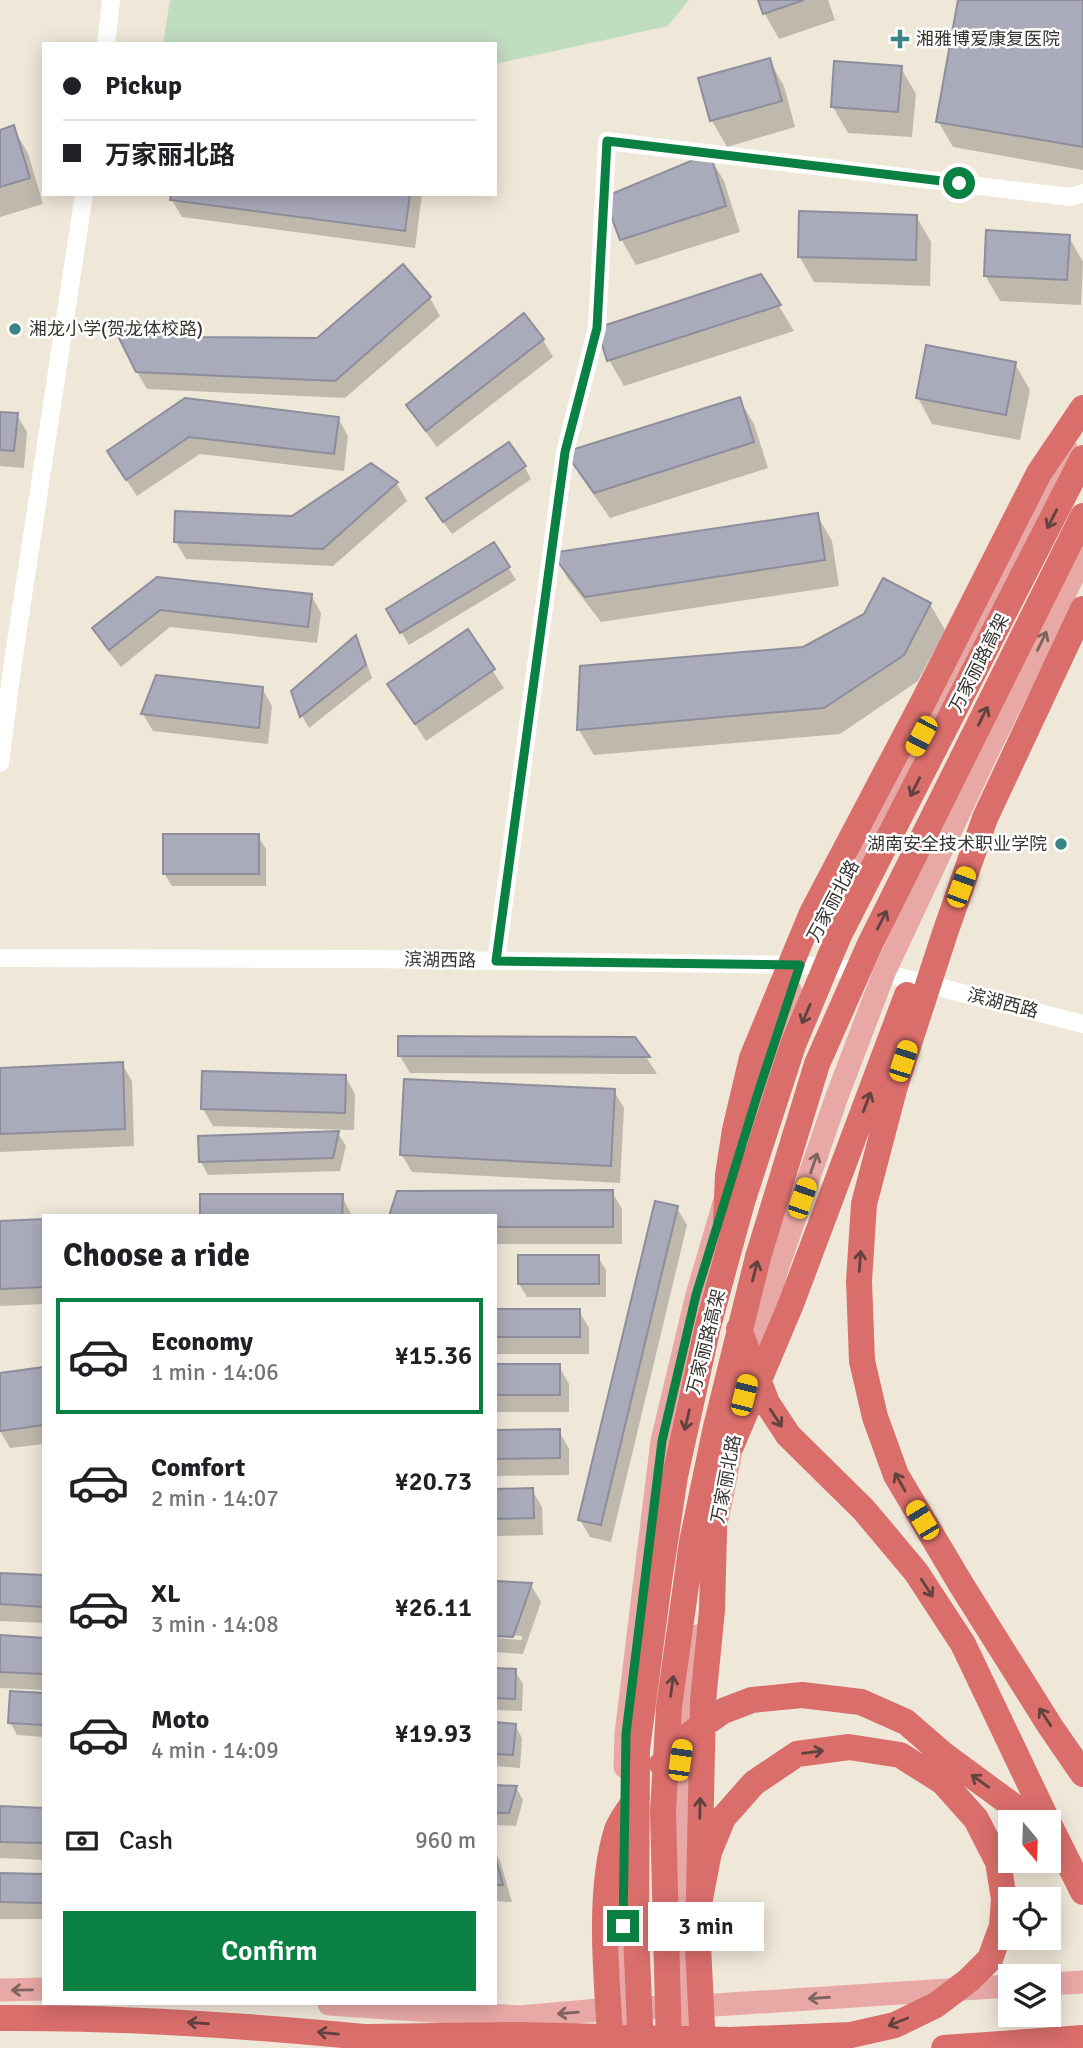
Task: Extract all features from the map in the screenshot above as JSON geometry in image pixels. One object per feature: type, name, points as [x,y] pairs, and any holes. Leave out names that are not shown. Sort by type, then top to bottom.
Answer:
[{"type":"highway","points":[[1042,1810],[963,1644],[916,1572],[864,1510],[788,1435],[766,1403],[728,1292],[727,1175],[752,1058],[812,913],[922,704],[1038,473],[1083,408]]},
{"type":"highway","name":"万家丽路高架","points":[[640,2048],[636,1934],[637,1749],[675,1476],[708,1326],[742,1202],[793,1045],[839,935],[1083,458]]},
{"type":"highway","name":"万家丽路高架","points":[[669,2048],[663,1812],[669,1707],[692,1542],[724,1435],[758,1257],[817,1064],[870,944],[1083,516]]},
{"type":"highway","points":[[703,2048],[698,1909],[703,1701],[724,1435],[791,1304],[931,932],[1083,609]]},
{"type":"highway","points":[[985,818],[944,933],[895,1086],[864,1204],[859,1280],[862,1361],[874,1417],[896,1475],[962,1586],[1083,1774]]},
{"type":"highway","points":[[611,2048],[606,1908],[609,1866],[618,1827],[651,1774],[690,1735],[723,1711],[752,1700],[802,1695],[861,1702],[906,1722],[944,1755],[1019,1810]]},
{"type":"highway","points":[[368,2037],[519,2035],[730,2040],[850,2035],[895,2025],[936,2004],[969,1980],[990,1959],[1002,1926],[1004,1899],[998,1862],[976,1819],[943,1782],[900,1755],[849,1747],[797,1754],[754,1783],[723,1818],[709,1852],[698,1909]]},
{"type":"highway","points":[[1061,1840],[1083,1855]]},
{"type":"highway","points":[[1061,1848],[1083,1892]]},
{"type":"highway","points":[[0,2018],[75,2017],[267,2027],[469,2048]]},
{"type":"highway","points":[[944,2048],[1083,2038]]},
{"type":"main road","name":"万家丽北路","points":[[624,2048],[622,2008],[626,1734],[662,1441],[696,1295],[800,965],[946,689],[1083,415]]},
{"type":"main road","name":"万家丽北路","points":[[686,2048],[679,1869],[680,1760],[724,1435],[776,1272],[884,973],[1083,556]]},
{"type":"main road","points":[[1061,1983],[1083,1982]]},
{"type":"main road","points":[[344,2005],[519,2017],[622,2008],[684,2007],[998,1987]]},
{"type":"main road","points":[[0,1990],[42,1989]]},
{"type":"street","points":[[106,42],[111,0]]},
{"type":"street","points":[[496,961],[565,452],[597,328],[607,141],[1070,197],[1083,193]]},
{"type":"street","points":[[0,763],[84,196]]},
{"type":"street","name":"滨湖西路","points":[[0,958],[800,965],[884,973],[1083,1024]]},
{"type":"green space","points":[[170,0],[689,0],[668,26],[497,64],[497,42],[163,42]]},
{"type":"building","points":[[758,0],[804,0],[763,14]]},
{"type":"building","points":[[958,0],[1083,0],[1083,147],[936,122]]},
{"type":"building","points":[[770,58],[782,101],[710,121],[698,78]]},
{"type":"building","points":[[834,61],[902,66],[898,112],[831,107]]},
{"type":"building","points":[[14,125],[30,178],[0,187],[0,130]]},
{"type":"building","points":[[710,153],[726,206],[620,240],[604,197]]},
{"type":"building","points":[[171,196],[410,196],[405,231],[170,200]]},
{"type":"building","points":[[799,211],[917,215],[916,260],[798,257]]},
{"type":"building","points":[[986,230],[1070,235],[1067,280],[984,276]]},
{"type":"building","points":[[403,264],[431,297],[335,381],[136,372],[116,332],[160,327],[195,337],[317,338]]},
{"type":"building","points":[[761,274],[781,305],[607,361],[597,328]]},
{"type":"building","points":[[524,313],[544,339],[426,431],[406,405]]},
{"type":"building","points":[[926,345],[1016,362],[1006,415],[916,398]]},
{"type":"building","points":[[740,397],[754,442],[594,493],[565,452]]},
{"type":"building","points":[[185,398],[339,417],[334,454],[189,437],[126,480],[107,451]]},
{"type":"building","points":[[0,412],[18,413],[14,451],[0,450]]},
{"type":"building","points":[[509,442],[526,466],[443,522],[426,498]]},
{"type":"building","points":[[371,463],[398,482],[323,549],[174,542],[175,511],[292,516]]},
{"type":"building","points":[[818,513],[825,560],[585,597],[551,553]]},
{"type":"building","points":[[494,542],[510,567],[400,633],[386,609]]},
{"type":"building","points":[[157,577],[312,594],[308,627],[160,610],[109,650],[92,628]]},
{"type":"building","points":[[883,578],[931,603],[904,655],[824,708],[577,730],[580,666],[803,647],[864,614]]},
{"type":"building","points":[[468,629],[495,669],[415,724],[387,684]]},
{"type":"building","points":[[356,635],[366,665],[300,717],[291,691]]},
{"type":"building","points":[[156,675],[263,687],[259,728],[141,714]]},
{"type":"building","points":[[163,834],[259,834],[259,874],[163,874]]},
{"type":"building","points":[[398,1036],[635,1037],[650,1057],[398,1056]]},
{"type":"building","points":[[123,1062],[125,1129],[0,1134],[0,1068]]},
{"type":"building","points":[[202,1071],[346,1075],[345,1113],[201,1109]]},
{"type":"building","points":[[404,1079],[615,1089],[611,1166],[400,1155]]},
{"type":"building","points":[[339,1131],[333,1158],[199,1162],[198,1136]]},
{"type":"building","points":[[613,1190],[613,1227],[497,1227],[497,1214],[390,1214],[397,1191]]},
{"type":"building","points":[[200,1194],[343,1194],[342,1214],[200,1214]]},
{"type":"building","points":[[655,1201],[678,1206],[601,1525],[578,1520]]},
{"type":"building","points":[[42,1219],[42,1287],[0,1289],[0,1221]]},
{"type":"building","points":[[518,1255],[599,1255],[599,1284],[518,1284]]},
{"type":"building","points":[[497,1309],[580,1309],[580,1337],[497,1337]]},
{"type":"building","points":[[497,1364],[560,1364],[560,1395],[497,1395]]},
{"type":"building","points":[[42,1367],[42,1425],[0,1431],[0,1373]]},
{"type":"building","points":[[560,1429],[560,1458],[497,1459],[497,1430]]},
{"type":"building","points":[[533,1488],[534,1518],[497,1519],[497,1489]]},
{"type":"building","points":[[0,1573],[42,1575],[42,1607],[0,1604]]},
{"type":"building","points":[[497,1581],[532,1583],[513,1637],[497,1636]]},
{"type":"building","points":[[0,1635],[42,1638],[42,1674],[0,1672]]},
{"type":"building","points":[[497,1668],[516,1669],[515,1699],[497,1698]]},
{"type":"building","points":[[10,1691],[42,1693],[42,1725],[8,1723]]},
{"type":"building","points":[[497,1722],[516,1724],[513,1755],[497,1754]]},
{"type":"building","points":[[497,1785],[517,1786],[509,1813],[497,1813]]},
{"type":"building","points":[[0,1806],[42,1808],[42,1843],[0,1842]]},
{"type":"building","points":[[497,1863],[503,1885],[497,1885]]},
{"type":"building","points":[[0,1873],[42,1874],[42,1903],[0,1902]]},
{"type":"place","name":"湘雅博爱康复医院","points":[[900,39]]},
{"type":"place","name":"湘龙小学(贺龙体校路)","points":[[15,329]]},
{"type":"place","name":"湖南安全技术职业学院","points":[[1061,844]]},
{"type":"route","points":[[623,1926],[626,1734],[662,1441],[696,1295],[800,965],[496,961],[565,452],[597,328],[607,141],[959,183]]}]
